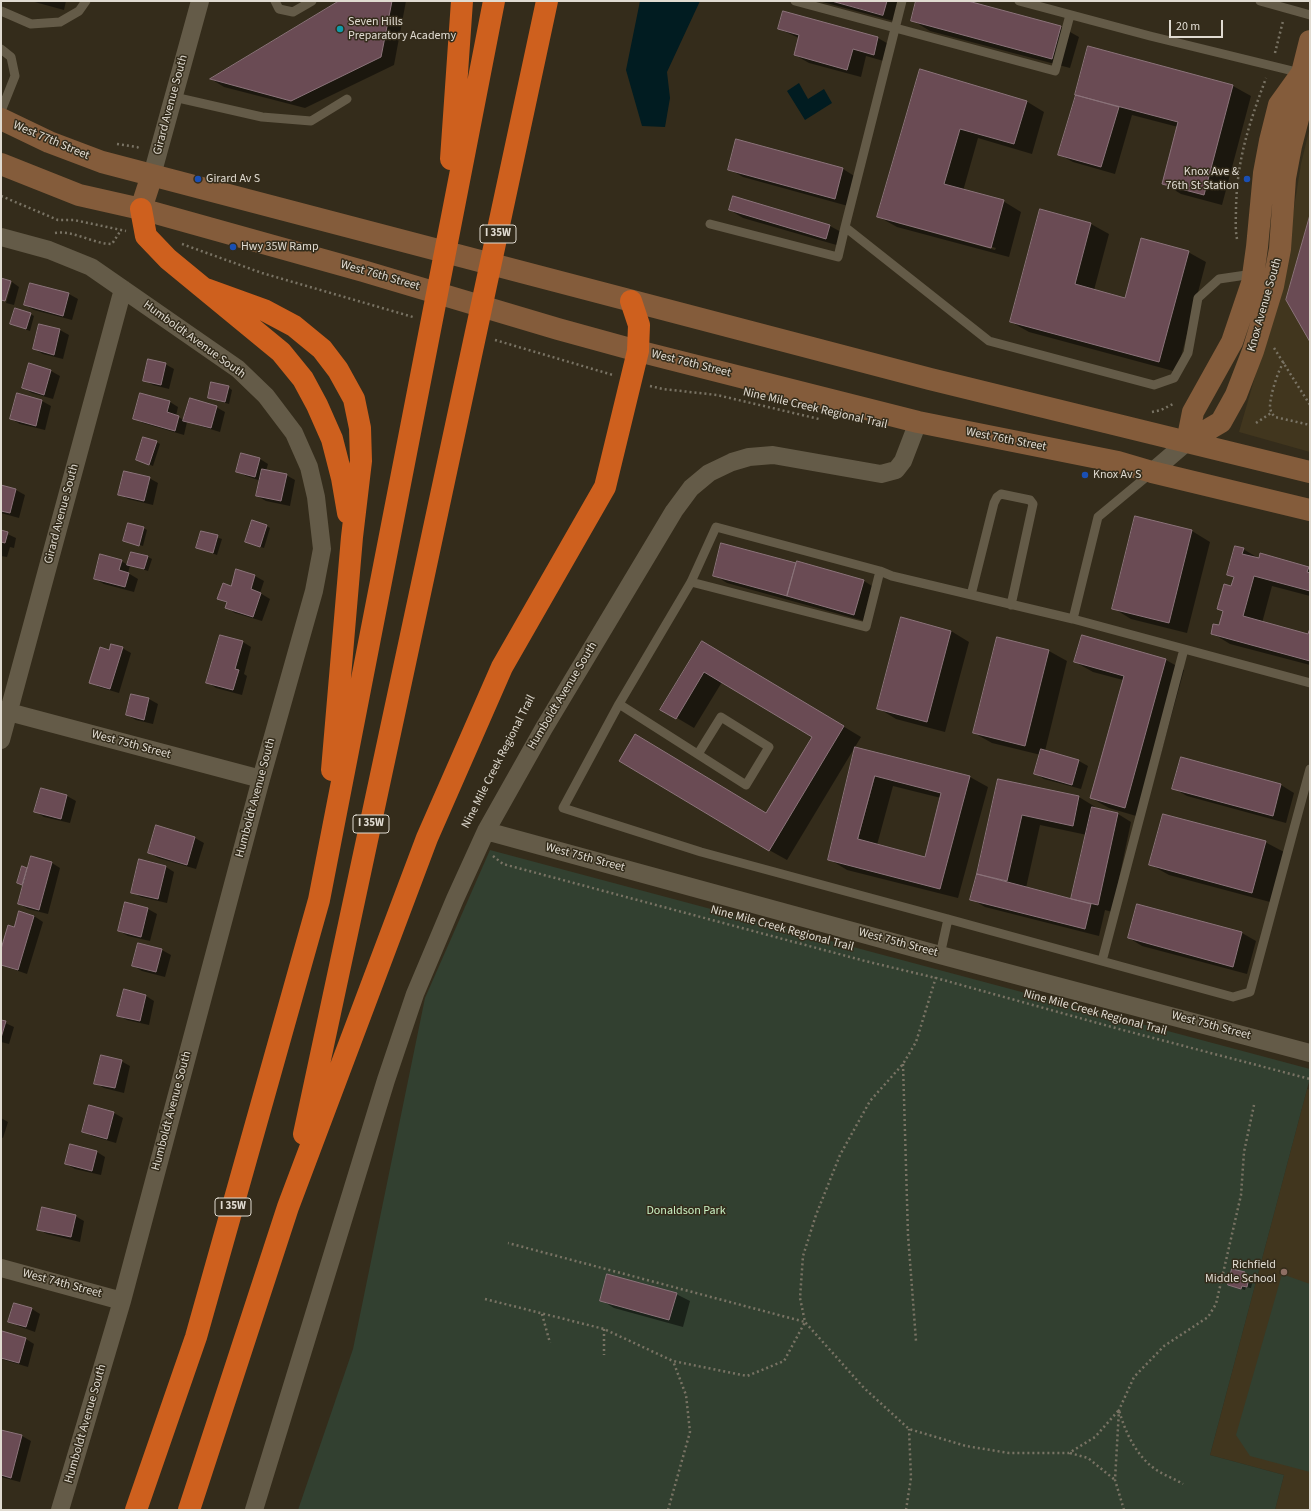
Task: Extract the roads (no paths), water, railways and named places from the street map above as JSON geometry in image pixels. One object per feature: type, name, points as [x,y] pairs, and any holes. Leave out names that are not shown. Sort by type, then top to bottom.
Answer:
[{"type":"highway","points":[[444,254],[462,1]]},
{"type":"highway","name":"I 35W","points":[[136,1510],[196,1337],[319,900],[494,1]]},
{"type":"highway","name":"I 35W","points":[[189,1510],[288,1207],[548,1]]},
{"type":"highway","points":[[543,26],[552,1]]},
{"type":"highway","points":[[141,209],[146,236],[168,259],[281,352],[303,380],[317,405],[332,439],[342,478],[352,537]]},
{"type":"highway","points":[[206,289],[264,310],[294,326],[322,350],[338,370],[354,399],[360,428],[361,461],[352,537],[319,900]]},
{"type":"highway","points":[[288,1207],[427,838],[502,667],[605,487],[638,351],[638,325],[631,301]]},
{"type":"street","name":"Girard Avenue South","points":[[141,209],[152,175],[200,1]]},
{"type":"street","name":"Knox Avenue South","points":[[1187,442],[1193,412],[1232,342],[1264,277],[1280,249],[1285,178],[1300,111],[1302,73],[1310,42]]},
{"type":"street","name":"West 77th Street","points":[[1,119],[50,142],[102,162],[152,175]]},
{"type":"street","name":"West 76th Street","points":[[1,164],[79,195],[141,209],[363,271],[558,329],[638,351],[918,422],[1118,462],[1152,472],[1310,510]]},
{"type":"street","points":[[152,175],[566,285],[930,379],[1310,472]]},
{"type":"street","name":"Humboldt Avenue South","points":[[1,237],[49,250],[91,267],[238,369],[266,396],[294,433],[309,467],[321,529],[322,549],[319,570],[261,779],[122,1301],[60,1510]]},
{"type":"street","name":"Knox Avenue South","points":[[1152,472],[1187,442],[1221,422],[1236,395],[1252,351],[1264,277]]},
{"type":"street","name":"Girard Avenue South","points":[[1,740],[5,711],[122,289]]},
{"type":"street","name":"Humboldt Avenue South","points":[[254,1510],[386,1080],[415,994],[455,899],[483,838],[544,728],[674,511],[691,488],[709,473],[732,462],[749,457],[773,455],[881,474],[896,470],[903,461],[918,422]]},
{"type":"street","name":"West 75th Street","points":[[5,711],[261,779]]},
{"type":"street","name":"West 75th Street","points":[[483,838],[940,955],[1310,1053]]},
{"type":"street","name":"West 74th Street","points":[[1,1268],[122,1301]]},
{"type":"lane","points":[[1,11],[31,24],[60,22],[79,11],[86,1]]},
{"type":"lane","points":[[275,1],[279,9],[293,12],[312,1]]},
{"type":"lane","points":[[795,1],[1056,70],[1070,15]]},
{"type":"lane","points":[[710,224],[838,257],[902,1]]},
{"type":"lane","points":[[1019,1],[1302,73]]},
{"type":"lane","points":[[1260,1],[1310,15]]},
{"type":"lane","points":[[1,49],[11,57],[15,76],[1,111]]},
{"type":"lane","points":[[174,97],[262,117],[311,120],[347,99]]},
{"type":"lane","points":[[845,227],[989,341],[1154,385],[1174,378],[1188,353],[1198,298],[1219,279],[1264,277]]},
{"type":"lane","points":[[1073,619],[1098,517],[1152,472]]},
{"type":"lane","points":[[971,595],[997,496],[1001,494],[1030,500],[1033,504],[1011,604]]},
{"type":"lane","points":[[1310,683],[1073,619],[892,576],[880,571],[716,527],[691,582],[619,704],[563,808],[701,852],[1232,997],[1250,992],[1310,769]]},
{"type":"lane","points":[[691,582],[866,627],[880,571]]},
{"type":"lane","points":[[1102,961],[1184,649]]},
{"type":"lane","points":[[619,704],[698,754],[746,784],[769,747],[721,717],[698,754]]},
{"type":"lane","points":[[940,955],[948,919]]},
{"type":"water","points":[[640,1],[700,1],[667,72],[670,98],[665,127],[642,126],[626,70]]},
{"type":"water","points":[[799,83],[808,99],[824,89],[832,103],[805,120],[787,91]]},
{"type":"place","name":"Seven Hills Preparatory Academy","points":[[340,29]]},
{"type":"place","name":"Girard Av S","points":[[198,179]]},
{"type":"place","name":"Knox Ave & 76th St Station","points":[[1247,179]]},
{"type":"place","name":"Hwy 35W Ramp","points":[[233,247]]},
{"type":"place","name":"Knox Av S","points":[[1085,475]]},
{"type":"place","name":"Richfield Middle School","points":[[1284,1272]]},
{"type":"park label","name":"Donaldson Park","points":[[686,1211]]}]
